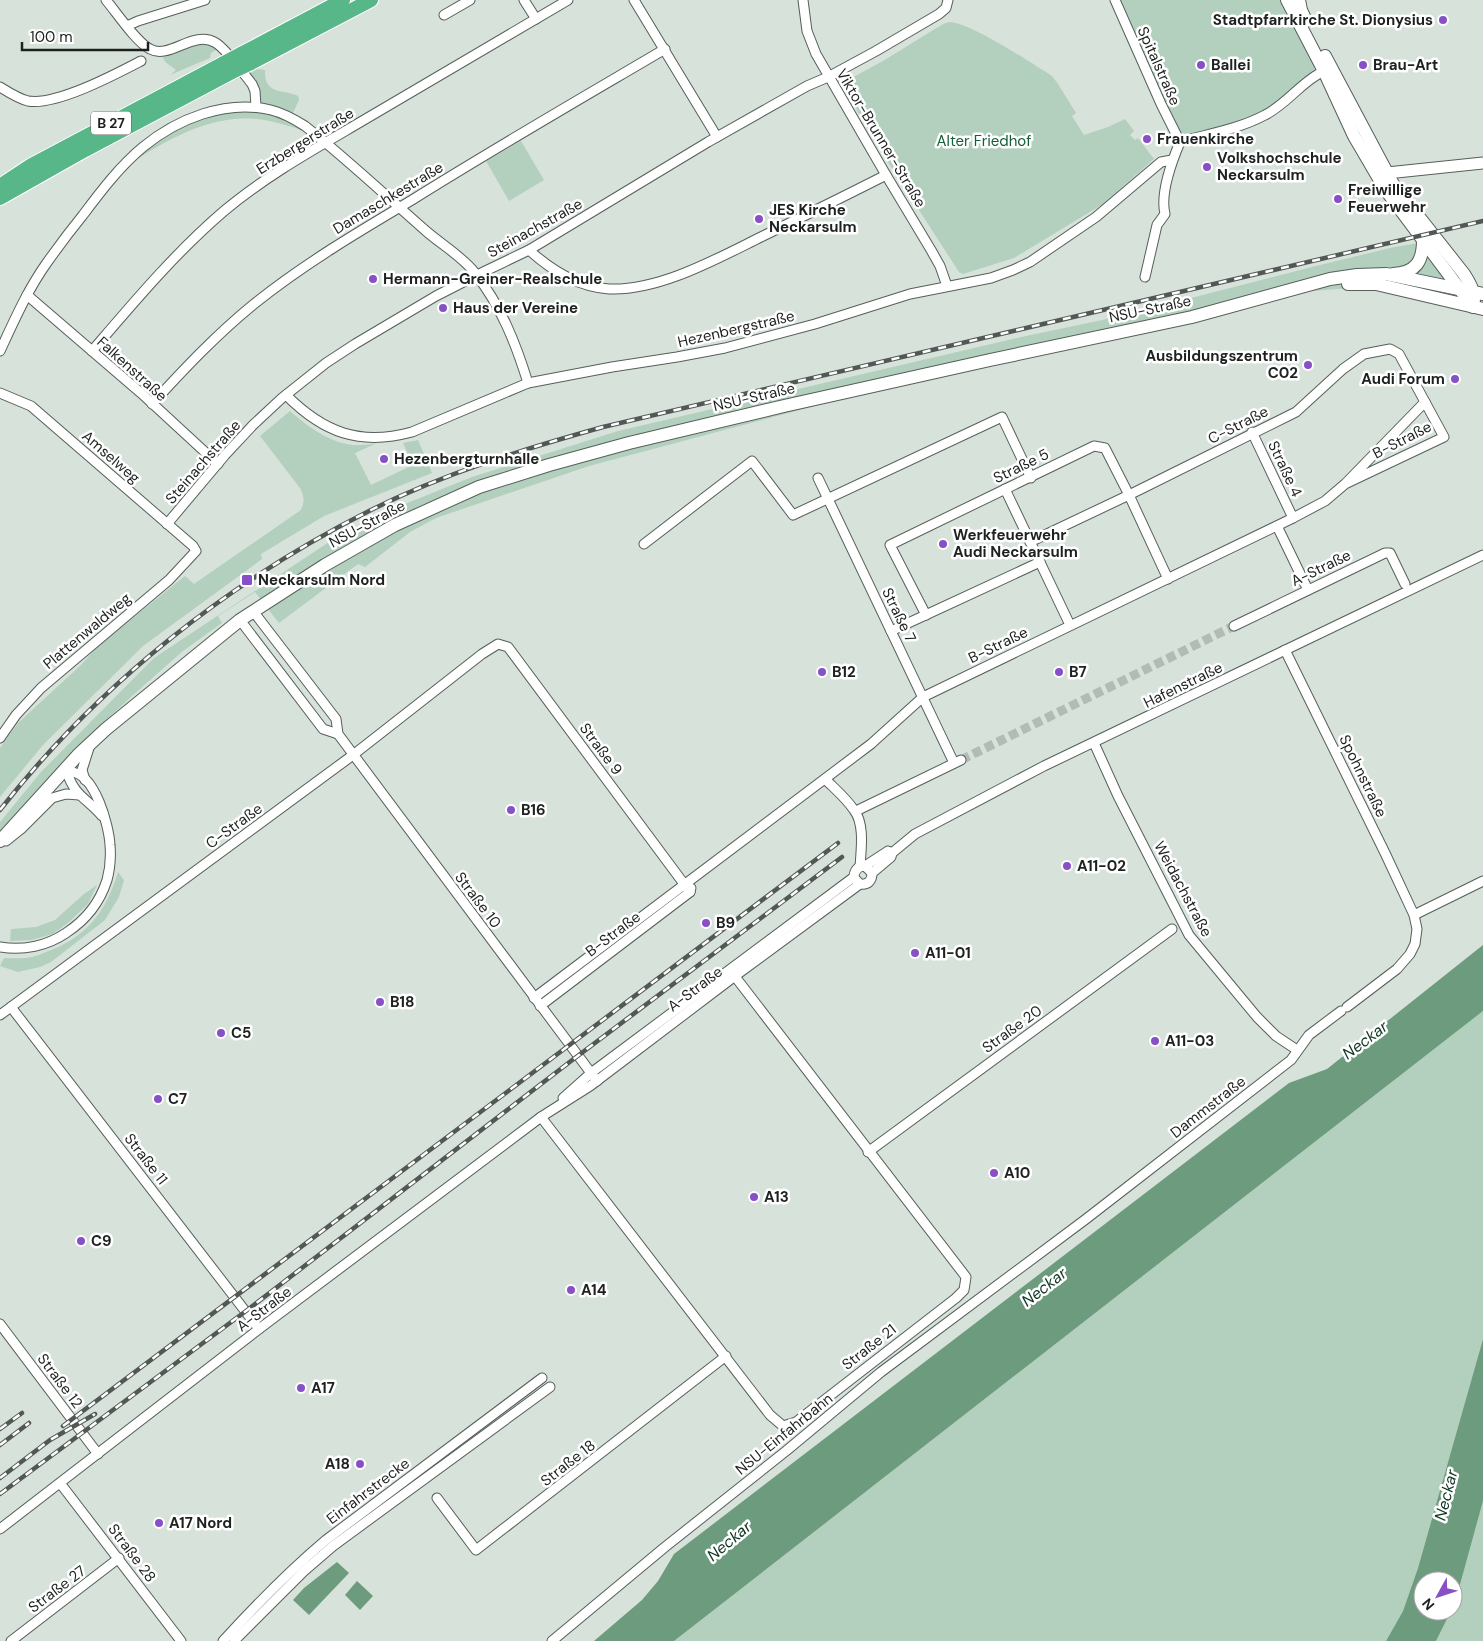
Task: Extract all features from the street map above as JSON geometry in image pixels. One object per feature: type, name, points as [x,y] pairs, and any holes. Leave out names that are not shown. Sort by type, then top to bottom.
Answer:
[{"type":"highway","name":"B 27","points":[[245,59],[343,0]]},
{"type":"highway","name":"B 27","points":[[0,186],[30,166],[245,59],[372,0]]},
{"type":"highway","name":"B 27","points":[[0,198],[228,68]]},
{"type":"highway","points":[[0,205],[60,163]]},
{"type":"main road","points":[[1286,0],[1324,71],[1354,136],[1380,173],[1405,200],[1464,274],[1478,294],[1478,308]]},
{"type":"main road","points":[[1298,0],[1309,28],[1342,87],[1395,204],[1460,290],[1478,308]]},
{"type":"main road","points":[[1386,274],[1402,274],[1415,267],[1421,259],[1423,240]]},
{"type":"main road","name":"NSU-Straße","points":[[0,841],[92,742],[240,620],[325,565],[395,526],[479,487],[629,443],[990,360],[1175,321],[1330,279],[1357,275],[1386,274],[1478,294]]},
{"type":"main road","points":[[1464,274],[1483,283]]},
{"type":"main road","name":"NSU-Straße","points":[[1291,290],[1350,284],[1376,284],[1478,308]]},
{"type":"street","points":[[106,0],[144,44],[155,51],[168,50],[201,38],[217,43],[252,84],[255,91],[256,107]]},
{"type":"street","points":[[128,26],[138,21],[205,0]]},
{"type":"street","points":[[444,15],[470,0]]},
{"type":"street","points":[[524,0],[536,19]]},
{"type":"street","name":"Erzbergerstraße","points":[[92,351],[155,278],[199,233],[250,191],[326,142],[568,0]]},
{"type":"street","points":[[634,0],[717,137]]},
{"type":"street","name":"Viktor-Brunner-Straße","points":[[803,0],[810,43],[828,77],[931,250],[940,266],[947,286]]},
{"type":"street","name":"Steinachstraße","points":[[167,524],[253,425],[286,395],[326,363],[355,344],[477,275],[529,250],[717,137],[807,86],[876,51],[939,14],[946,8],[948,0]]},
{"type":"street","name":"Spitalstraße","points":[[1115,0],[1180,142]]},
{"type":"street","name":"Damaschkestraße","points":[[152,404],[194,360],[253,305],[319,257],[399,207],[665,49]]},
{"type":"street","points":[[0,87],[27,101],[39,101],[71,92],[115,75],[141,61]]},
{"type":"street","points":[[1145,277],[1157,224],[1165,214],[1162,205],[1172,160],[1180,142],[1244,125],[1265,115],[1290,98],[1316,75],[1324,71],[1342,87]]},
{"type":"street","points":[[0,351],[27,295],[46,265],[99,193],[142,148],[166,131],[198,116],[224,109],[256,107],[272,110],[291,117],[305,126],[326,142],[440,243],[469,265],[499,310],[512,335],[528,383]]},
{"type":"street","name":"Hezenbergstraße","points":[[286,395],[309,416],[329,428],[361,437],[384,438],[412,432],[528,383],[725,348],[796,330],[910,294],[991,278],[1022,266],[1096,217],[1161,162],[1172,160]]},
{"type":"street","points":[[1380,173],[1483,163]]},
{"type":"street","points":[[529,250],[553,269],[569,278],[591,286],[619,289],[651,284],[682,274],[745,245],[886,175]]},
{"type":"street","name":"Falkenstraße","points":[[27,295],[218,464]]},
{"type":"street","name":"C-Straße","points":[[1030,542],[1296,412],[1364,354],[1390,349],[1399,354],[1425,402]]},
{"type":"street","name":"Amselweg","points":[[0,393],[31,406],[193,546],[196,551]]},
{"type":"street","name":"B-Straße","points":[[534,998],[872,744],[923,697],[1325,501],[1345,484],[1425,402],[1444,437],[1345,484]]},
{"type":"street","points":[[644,544],[752,461],[793,515],[1002,416],[1031,478]]},
{"type":"street","name":"Straße 4","points":[[1252,432],[1293,518]]},
{"type":"street","name":"Straße 5","points":[[926,615],[890,545],[1094,446],[1105,448],[1168,579]]},
{"type":"street","name":"Straße 7","points":[[818,478],[923,697],[958,762],[856,811]]},
{"type":"street","points":[[1005,489],[1070,625]]},
{"type":"street","points":[[1277,526],[1308,590]]},
{"type":"street","name":"Plattenwaldweg","points":[[0,738],[16,715],[41,688],[169,580],[196,551]]},
{"type":"street","name":"A-Straße","points":[[1234,626],[1385,552],[1390,553],[1405,584]]},
{"type":"street","name":"Hafenstraße","points":[[896,850],[915,834],[946,816],[1483,555]]},
{"type":"street","points":[[891,631],[1040,562]]},
{"type":"street","points":[[240,620],[323,729],[338,734],[336,719],[253,611]]},
{"type":"street","name":"Straße 9","points":[[482,654],[498,644],[508,647],[690,892]]},
{"type":"street","name":"Spohnstraße","points":[[1285,650],[1414,915]]},
{"type":"street","name":"C-Straße","points":[[0,1015],[353,755],[482,654]]},
{"type":"street","name":"Straße 10","points":[[338,734],[594,1077]]},
{"type":"street","points":[[85,780],[82,770],[92,742]]},
{"type":"street","name":"Weidachstraße","points":[[1094,743],[1118,796],[1189,935],[1257,1017],[1276,1036],[1297,1050]]},
{"type":"street","points":[[0,947],[30,948],[52,941],[73,928],[92,910],[104,888],[110,857],[108,831],[100,801],[85,780],[77,774],[65,771]]},
{"type":"street","points":[[65,771],[70,783],[104,818]]},
{"type":"street","points":[[824,779],[856,811],[861,828],[865,869]]},
{"type":"street","points":[[0,846],[21,829],[52,798],[66,794],[80,795]]},
{"type":"street","name":"A-Straße","points":[[857,881],[856,870],[865,869],[888,851],[896,850]]},
{"type":"street","name":"A-Straße","points":[[857,881],[865,884],[870,882],[872,878],[865,869]]},
{"type":"street","points":[[690,892],[693,878]]},
{"type":"street","name":"A-Straße","points":[[0,1529],[259,1329],[857,881]]},
{"type":"street","points":[[1414,915],[1483,881]]},
{"type":"street","name":"B-Straße","points":[[540,1006],[690,892]]},
{"type":"street","name":"Dammstraße","points":[[1086,1219],[1291,1060],[1309,1035],[1397,968],[1410,954],[1414,944],[1417,929],[1414,915]]},
{"type":"street","name":"Straße 20","points":[[868,1152],[1172,929]]},
{"type":"street","name":"Straße 21","points":[[544,1116],[770,1415],[783,1426],[796,1422],[964,1290],[966,1277],[732,973]]},
{"type":"street","name":"Straße 11","points":[[11,1007],[259,1329]]},
{"type":"street","name":"NSU-Einfahrbahn","points":[[552,1641],[881,1372],[1086,1219]]},
{"type":"street","name":"Straße 12","points":[[0,1324],[98,1454]]},
{"type":"street","name":"Straße 18","points":[[437,1498],[476,1550],[726,1356]]},
{"type":"street","name":"Einfahrstrecke","points":[[223,1641],[256,1605],[326,1540],[542,1378]]},
{"type":"street","name":"Einfahrstrecke","points":[[234,1641],[291,1584],[333,1546],[550,1387]]},
{"type":"street","name":"Straße 28","points":[[60,1483],[181,1641]]},
{"type":"street","name":"Straße 27","points":[[11,1641],[119,1558]]},
{"type":"green space","points":[[1119,0],[1281,0],[1316,68],[1286,97],[1267,111],[1236,124],[1182,137],[1173,123]]},
{"type":"green space","name":"Alter Friedhof","points":[[949,22],[959,24],[985,36],[1052,76],[1076,113],[1072,116],[1084,135],[1125,119],[1134,131],[1130,135],[1135,140],[1138,138],[1154,159],[1103,204],[1014,258],[963,274],[959,272],[884,156],[844,88],[846,81]]},
{"type":"green space","points":[[201,38],[221,47],[211,53],[210,58],[170,75],[176,70],[165,61],[162,51]]},
{"type":"green space","points":[[257,69],[265,70],[268,84],[271,88],[298,96],[299,100],[291,117],[314,133],[272,121],[257,119],[219,121],[167,141],[118,171],[135,154],[198,116],[256,107],[245,76]]},
{"type":"green space","points":[[521,141],[544,180],[509,201],[486,161]]},
{"type":"green space","points":[[1418,243],[1466,308],[1440,295],[1350,288],[1300,292],[973,364],[589,466],[436,518],[410,532],[365,567],[358,564],[279,623],[255,592],[218,616],[222,623],[183,651],[104,722],[59,766],[0,839],[0,822],[41,772],[154,658],[338,536],[390,510],[472,477],[618,431],[1026,336],[1121,316],[1316,266]]},
{"type":"green space","points":[[290,411],[322,435],[341,443],[365,445],[377,443],[355,453],[371,485],[413,465],[403,443],[418,440],[432,473],[324,516],[261,554],[262,559],[143,646],[43,745],[0,797],[0,748],[18,723],[81,665],[97,647],[185,576],[194,584],[301,510],[304,499],[300,488],[260,436]]},
{"type":"green space","points":[[118,872],[124,880],[119,897],[105,920],[51,962],[40,967],[18,972],[0,966],[4,958],[25,958],[39,955],[60,946],[83,931],[100,911]]},
{"type":"green space","points":[[97,885],[88,904],[53,934],[31,940],[10,941],[11,929],[36,927],[55,920]]},
{"type":"green space","points":[[1483,1011],[1483,1339],[1418,1568],[1417,1571],[1413,1571],[1413,1582],[1403,1611],[1386,1641],[674,1641]]},
{"type":"green space","points":[[1483,1501],[1483,1641],[1436,1641],[1446,1621],[1463,1621],[1463,1574]]},
{"type":"water","name":"Neckar","points":[[1483,945],[1483,1011],[674,1641],[594,1641],[642,1600],[658,1581],[674,1554],[1289,1083],[1327,1069]]},
{"type":"water","name":"Neckar","points":[[1483,1339],[1483,1501],[1463,1574],[1463,1571],[1417,1571]]},
{"type":"water","points":[[337,1562],[349,1573],[309,1615],[293,1600],[304,1588]]},
{"type":"water","points":[[357,1581],[373,1596],[360,1610],[345,1595]]},
{"type":"water","points":[[1413,1582],[1413,1621],[1446,1621],[1436,1641],[1386,1641],[1403,1611]]},
{"type":"tunnel","points":[[961,760],[1234,626]]},
{"type":"railway","points":[[0,810],[38,764],[80,720],[123,679],[217,603],[318,538],[371,510],[456,473],[514,453],[603,427],[1483,221]]},
{"type":"railway","points":[[63,1426],[838,843]]},
{"type":"railway","points":[[0,1494],[246,1311],[571,1061],[842,857]]},
{"type":"railway","points":[[0,1429],[22,1413]]},
{"type":"railway","points":[[0,1478],[50,1440],[95,1414]]},
{"type":"railway","points":[[0,1445],[29,1423]]},
{"type":"place","name":"Stadtpfarrkirche St. Dionysius","points":[[1443,20]]},
{"type":"place","name":"Ballei","points":[[1201,65]]},
{"type":"place","name":"Brau-Art","points":[[1363,65]]},
{"type":"place","name":"Frauenkirche","points":[[1147,139]]},
{"type":"place","name":"Volkshochschule Neckarsulm","points":[[1207,167]]},
{"type":"place","name":"Freiwillige Feuerwehr","points":[[1338,199]]},
{"type":"place","name":"JES Kirche Neckarsulm","points":[[759,219]]},
{"type":"place","name":"Hermann-Greiner-Realschule","points":[[373,279]]},
{"type":"place","name":"Haus der Vereine","points":[[443,308]]},
{"type":"place","name":"Ausbildungszentrum C02","points":[[1308,365]]},
{"type":"place","name":"Audi Forum","points":[[1455,379]]},
{"type":"place","name":"Hezenbergturnhalle","points":[[384,459]]},
{"type":"place","name":"Werkfeuerwehr Audi Neckarsulm","points":[[943,544]]},
{"type":"place","name":"Neckarsulm Nord","points":[[247,580]]},
{"type":"place","name":"B12","points":[[822,672]]},
{"type":"place","name":"B7","points":[[1059,672]]},
{"type":"place","name":"B16","points":[[511,810]]},
{"type":"place","name":"A11-02","points":[[1067,866]]},
{"type":"place","name":"B9","points":[[706,923]]},
{"type":"place","name":"A11-01","points":[[915,953]]},
{"type":"place","name":"B18","points":[[380,1002]]},
{"type":"place","name":"C5","points":[[221,1033]]},
{"type":"place","name":"A11-03","points":[[1155,1041]]},
{"type":"place","name":"C7","points":[[158,1099]]},
{"type":"place","name":"A10","points":[[994,1173]]},
{"type":"place","name":"A13","points":[[754,1197]]},
{"type":"place","name":"C9","points":[[81,1241]]},
{"type":"place","name":"A14","points":[[571,1290]]},
{"type":"place","name":"A17","points":[[301,1388]]},
{"type":"place","name":"A18","points":[[360,1464]]},
{"type":"place","name":"A17 Nord","points":[[159,1523]]}]
